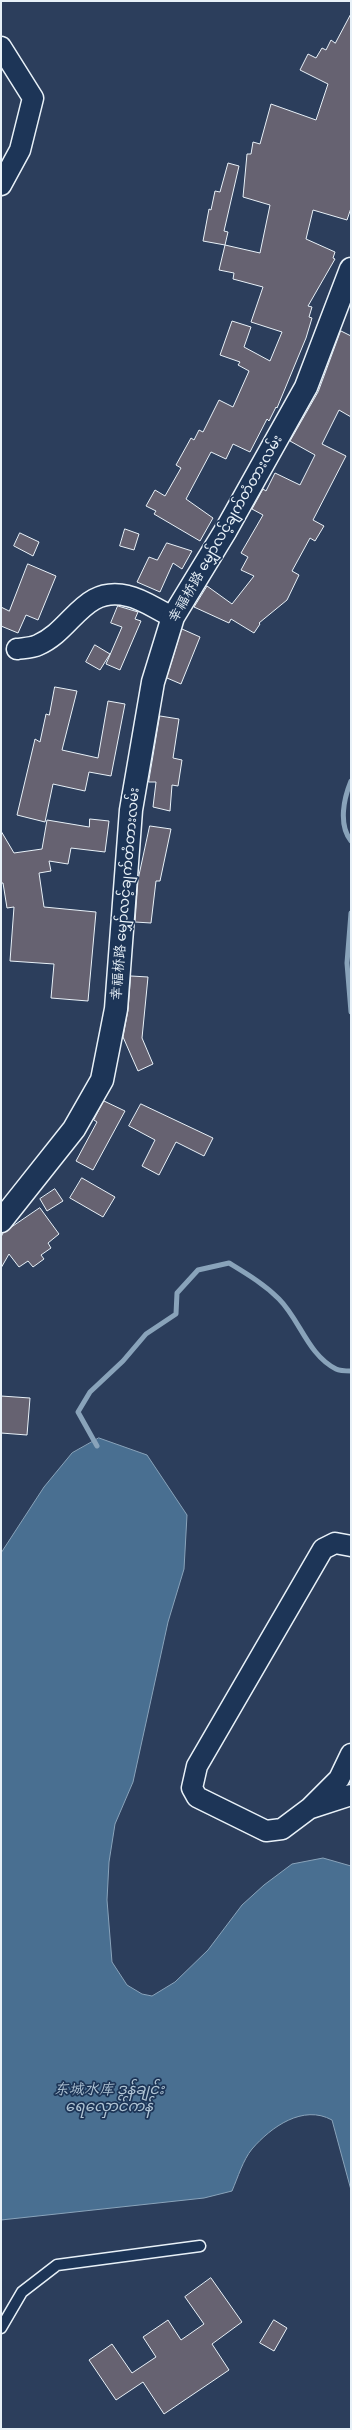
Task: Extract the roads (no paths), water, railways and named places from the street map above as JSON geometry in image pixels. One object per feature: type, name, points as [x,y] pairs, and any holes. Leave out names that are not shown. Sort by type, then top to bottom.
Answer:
[{"type":"main road","name":"幸福桥路 မျှော်လင့်ချက်တံတားလမ်း","points":[[1,1221],[74,1129],[102,1080],[116,1009],[131,810],[153,682],[173,617],[226,530],[306,388],[351,269]]},
{"type":"street","points":[[1,47],[33,98],[20,150],[1,185]]},
{"type":"street","points":[[17,649],[38,645],[59,631],[87,603],[107,594],[129,596],[173,617]]},
{"type":"street","points":[[351,1546],[335,1543],[323,1549],[197,1766],[192,1788],[197,1797],[266,1831],[282,1829],[310,1808],[339,1779],[351,1754]]},
{"type":"street","points":[[310,1808],[351,1795]]},
{"type":"lane","points":[[1,2328],[22,2292],[57,2265],[200,2246]]},
{"type":"water","name":"东城水库 ဒွန်ချင်း ရေလှောင်ကန်","points":[[99,1438],[147,1455],[187,1515],[184,1569],[168,1622],[133,1782],[115,1824],[109,1862],[107,1900],[112,1962],[127,1985],[142,1994],[152,1996],[175,1982],[208,1950],[242,1905],[264,1885],[292,1864],[323,1858],[351,1866],[351,2190],[332,2120],[321,2116],[310,2115],[299,2116],[288,2120],[268,2133],[252,2149],[246,2158],[232,2191],[204,2198],[1,2220],[1,1553],[44,1487],[72,1453]]},
{"type":"waterway","points":[[351,781],[344,803],[343,819],[347,834],[351,841]]},
{"type":"waterway","points":[[351,913],[347,963],[351,1012]]},
{"type":"waterway","points":[[97,1446],[78,1412],[90,1392],[123,1361],[146,1334],[176,1314],[177,1293],[198,1270],[229,1263],[249,1275],[279,1299],[293,1317],[311,1346],[326,1363],[338,1370],[351,1371]]}]
